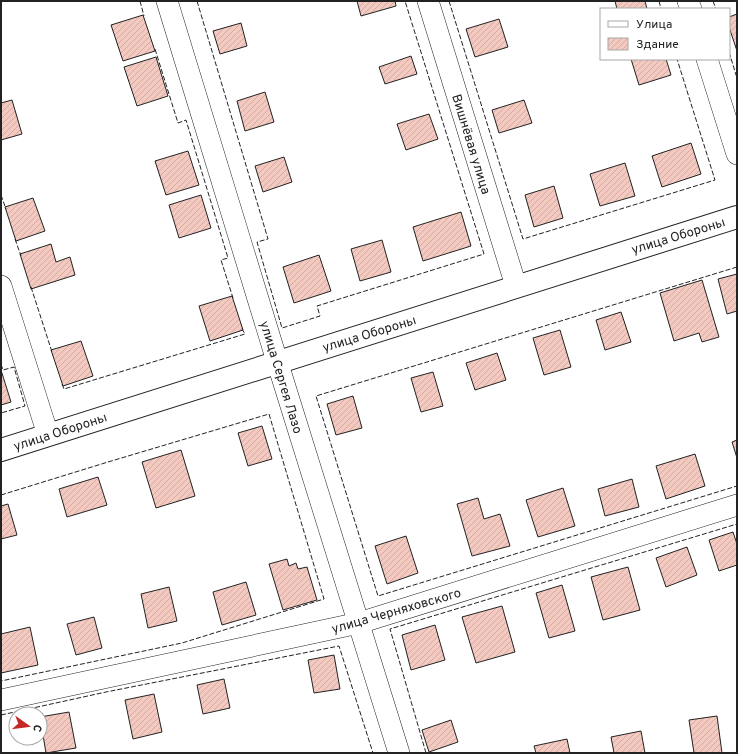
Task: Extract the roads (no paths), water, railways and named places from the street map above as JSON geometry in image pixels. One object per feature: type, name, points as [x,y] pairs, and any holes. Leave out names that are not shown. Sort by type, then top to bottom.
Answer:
[{"type":"street","name":"улица Сергея Лазо","points":[[167,1],[277,362],[399,753]]},
{"type":"street","name":"Вишнёвая улица","points":[[428,1],[516,286]]},
{"type":"street","points":[[707,60],[737,154]]},
{"type":"street","name":"улица Обороны","points":[[1,450],[737,217]]},
{"type":"street","points":[[1,286],[48,435]]},
{"type":"street","name":"улица Черняховского","points":[[1,700],[359,623],[737,505]]}]
